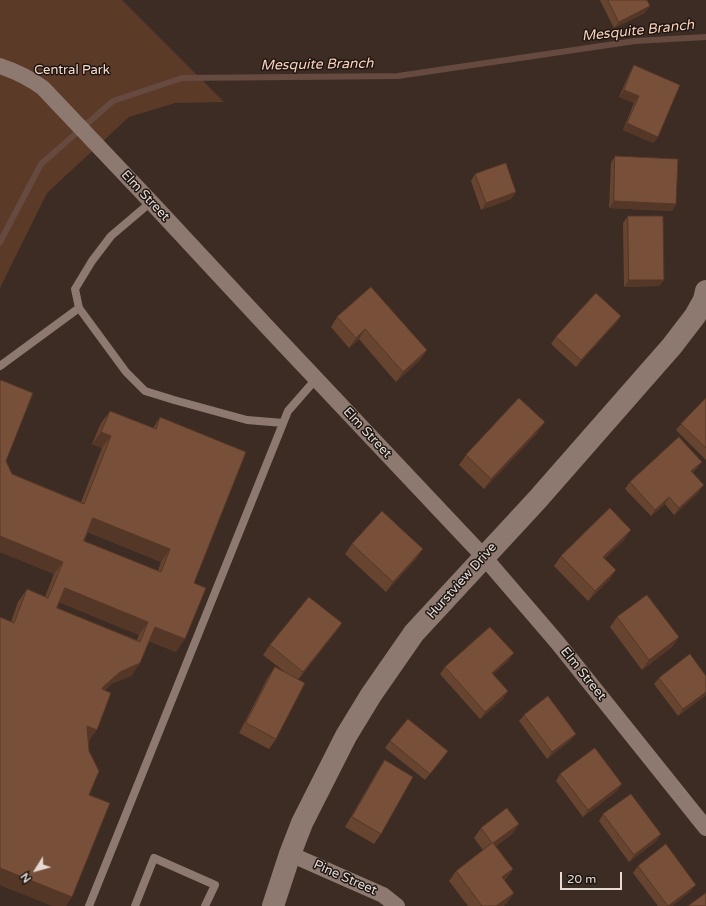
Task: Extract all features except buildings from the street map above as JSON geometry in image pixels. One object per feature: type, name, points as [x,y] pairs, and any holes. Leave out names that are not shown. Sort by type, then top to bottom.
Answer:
[{"type":"street","name":"Elm Street","points":[[0,66],[13,70],[36,83],[64,111],[484,556],[558,642],[706,828]]},
{"type":"street","name":"Hurstview Drive","points":[[273,906],[290,854],[302,824],[346,736],[371,695],[414,633],[537,500],[672,346],[695,316],[704,300],[706,290]]},
{"type":"street","name":"Pine Street","points":[[290,854],[383,894],[397,906]]},
{"type":"lane","points":[[151,202],[111,236],[92,261],[75,289],[79,308],[126,372],[145,391],[247,420],[283,423]]},
{"type":"lane","points":[[0,366],[79,308]]},
{"type":"lane","points":[[89,906],[288,411],[316,379]]},
{"type":"lane","points":[[135,906],[154,858],[215,885],[205,906]]},
{"type":"green space","name":"Central Park","points":[[0,0],[122,0],[224,102],[175,103],[129,117],[47,193],[0,288]]},
{"type":"waterway","name":"Mesquite Branch","points":[[0,242],[41,164],[113,101],[182,78],[398,76],[635,41],[706,37]]}]
